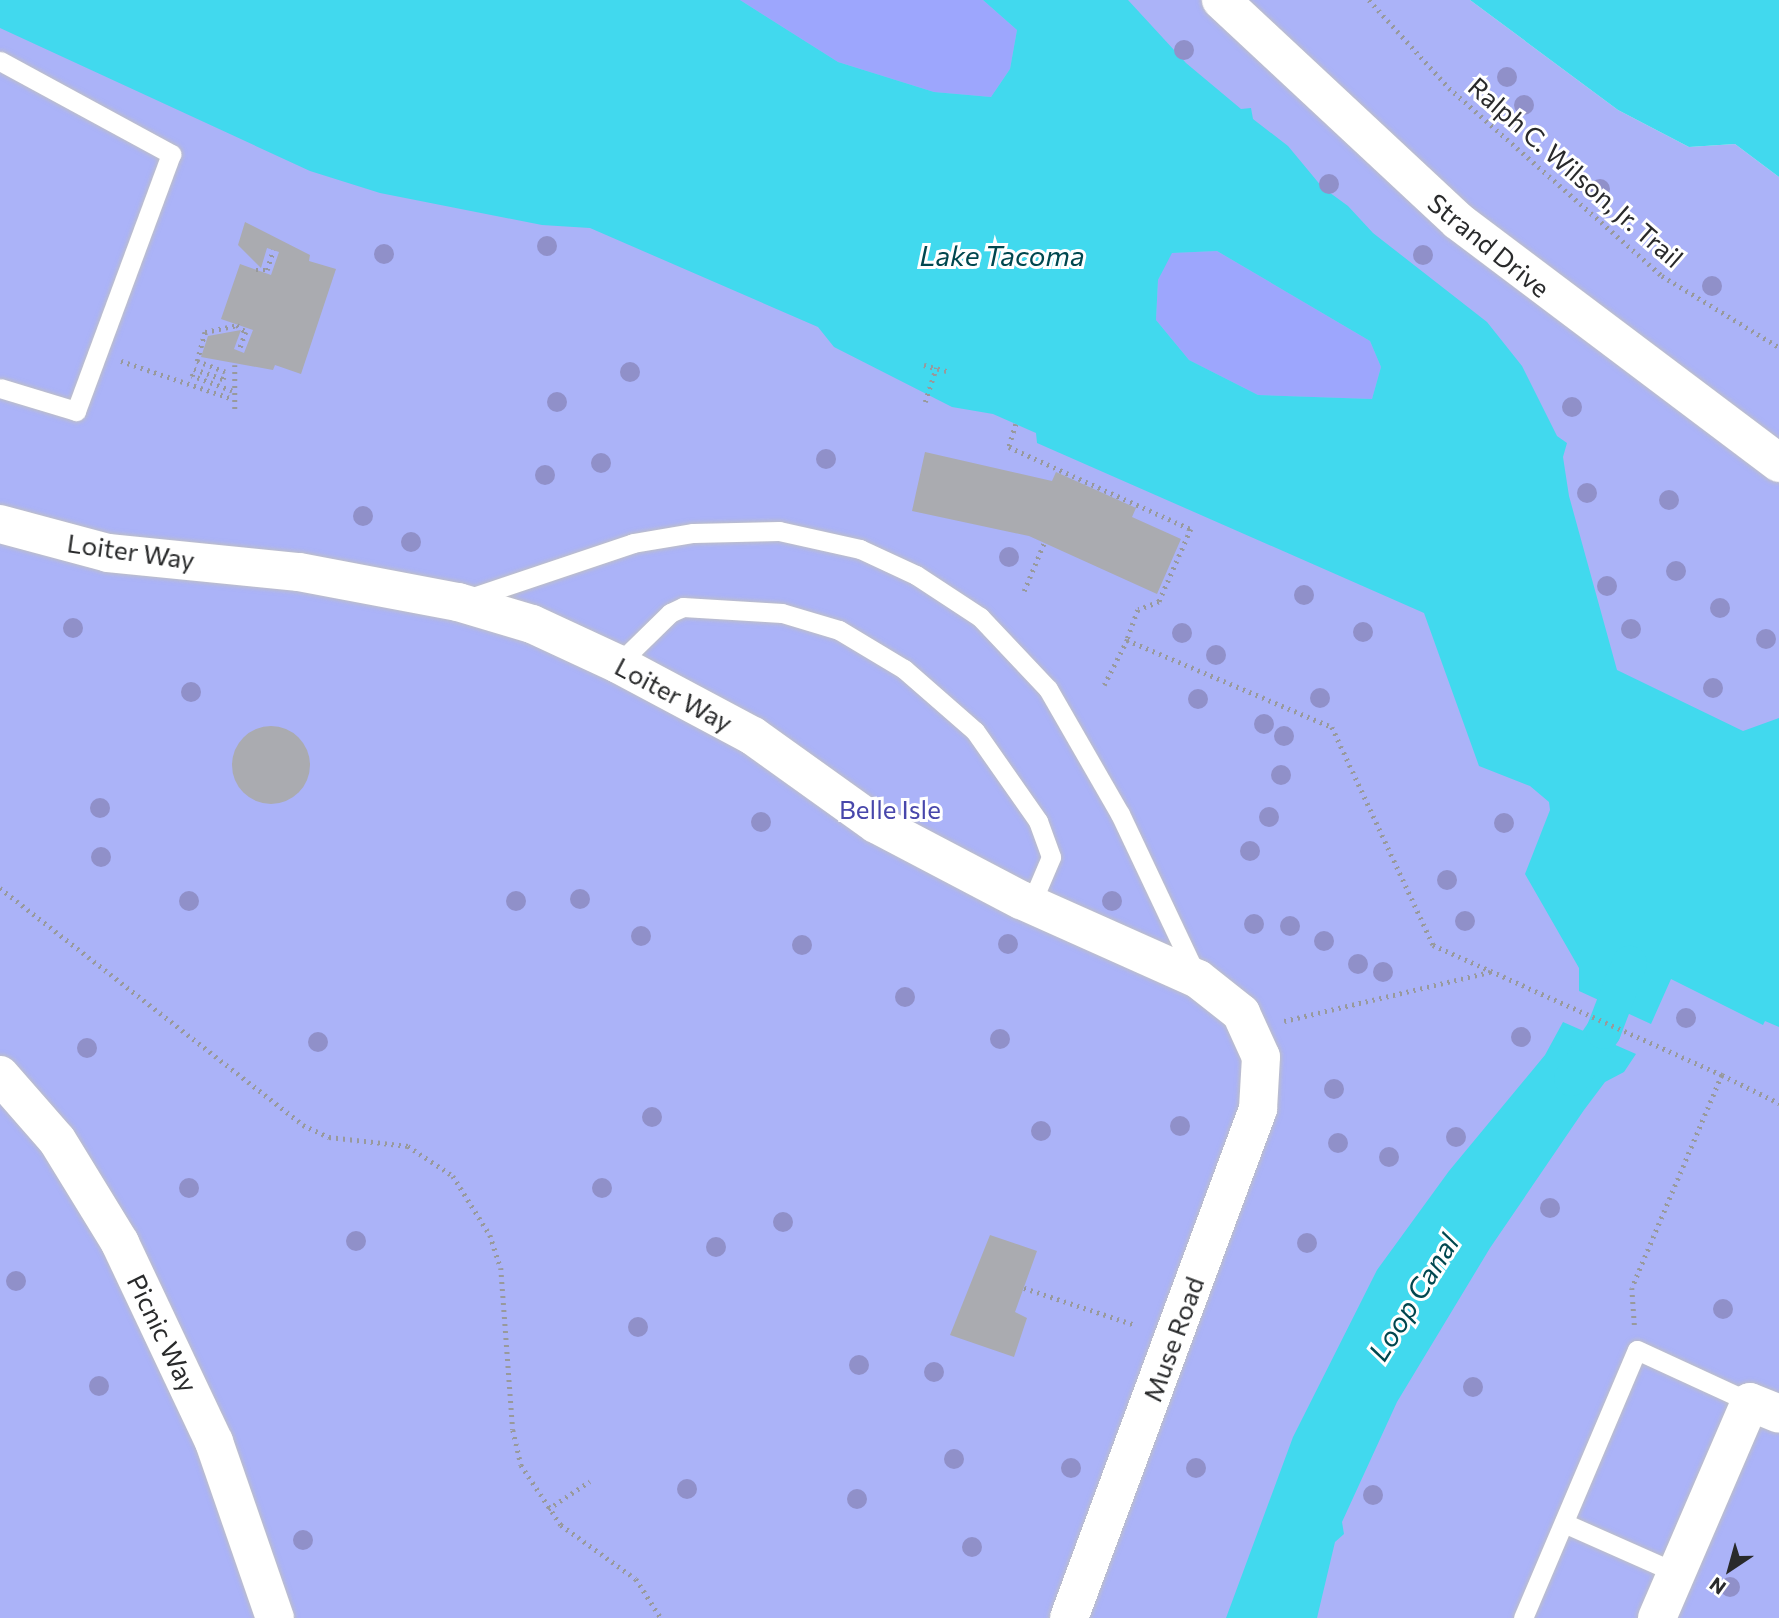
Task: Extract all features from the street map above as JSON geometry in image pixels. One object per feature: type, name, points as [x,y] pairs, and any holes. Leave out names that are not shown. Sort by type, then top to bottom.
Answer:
[{"type":"street","name":"Strand Drive","points":[[1221,0],[1458,221],[1779,463]]},
{"type":"street","name":"Loiter Way","points":[[0,524],[108,552],[299,572],[458,602],[532,624],[618,664],[753,736],[876,824],[1031,904],[1198,979],[1241,1013],[1269,1041]]},
{"type":"street","name":"Muse Road","points":[[1069,1618],[1254,1122],[1269,1041]]},
{"type":"street","name":"Picnic Way","points":[[0,1075],[57,1140],[126,1255],[214,1442],[275,1618]]},
{"type":"street","points":[[1657,1618],[1677,1573],[1765,1408]]},
{"type":"lane","points":[[0,61],[171,154],[76,411],[0,388]]},
{"type":"lane","points":[[458,602],[634,543],[693,533],[779,531],[860,550],[916,575],[980,617],[1048,689],[1119,814],[1198,979]]},
{"type":"lane","points":[[618,664],[670,613],[683,607],[782,612],[839,630],[904,669],[975,731],[1038,821],[1051,857],[1031,904]]},
{"type":"lane","points":[[1523,1618],[1637,1350],[1765,1408]]},
{"type":"lane","points":[[1563,1523],[1677,1573]]},
{"type":"path","name":"Ralph C. Wilson, Jr. Trail","points":[[1369,0],[1449,88],[1662,276],[1779,347]]},
{"type":"path","points":[[256,270],[267,270],[273,250]]},
{"type":"path","points":[[232,391],[192,376],[194,369],[222,379],[225,372],[197,361],[205,332],[237,325],[246,332],[239,351]]},
{"type":"path","points":[[98,352],[233,399]]},
{"type":"path","points":[[235,365],[232,391],[235,412]]},
{"type":"path","points":[[924,365],[947,371]]},
{"type":"path","points":[[925,402],[936,368]]},
{"type":"path","points":[[1016,424],[1009,447],[1191,529],[1159,602],[1138,610],[1104,685]]},
{"type":"path","points":[[1024,591],[1044,543]]},
{"type":"path","points":[[1126,640],[1332,727],[1433,945],[1663,1047],[1779,1103]]},
{"type":"path","points":[[0,888],[303,1125],[330,1137],[408,1146],[453,1176],[471,1200],[497,1252],[515,1444],[530,1484],[548,1509],[577,1540],[636,1579],[662,1618]]},
{"type":"path","points":[[1269,1041],[1296,1016],[1490,972]]},
{"type":"path","points":[[1637,1350],[1632,1288],[1722,1075]]},
{"type":"path","points":[[1024,1288],[1135,1325]]},
{"type":"path","points":[[548,1509],[590,1481]]},
{"type":"green space","name":"Belle Isle","points":[[0,0],[1470,0],[1618,110],[1689,147],[1735,144],[1779,177],[1779,1618],[0,1618]]},
{"type":"shaded area","points":[[740,0],[983,0],[1017,30],[1010,69],[991,97],[934,92],[838,62]]},
{"type":"shaded area","points":[[1217,251],[1370,341],[1381,367],[1372,399],[1258,395],[1189,360],[1156,320],[1158,280],[1171,253]]},
{"type":"water","name":"Lake Tacoma","points":[[0,0],[740,0],[838,62],[934,92],[991,97],[1010,69],[1017,30],[983,0],[1128,0],[1186,63],[1241,109],[1251,108],[1253,119],[1288,146],[1322,187],[1348,206],[1373,233],[1487,322],[1522,366],[1557,436],[1567,443],[1563,457],[1569,496],[1617,670],[1743,731],[1779,718],[1779,1027],[1765,1021],[1763,1025],[1671,979],[1651,1024],[1579,991],[1579,968],[1525,874],[1550,810],[1549,802],[1530,786],[1479,766],[1424,613],[1037,443],[1036,433],[993,414],[952,407],[834,347],[818,327],[590,228],[542,225],[380,193],[310,171],[0,28]],"holes":[[[1217,251],[1370,341],[1381,367],[1372,399],[1258,395],[1189,360],[1156,320],[1158,280],[1172,253]]]},
{"type":"water","points":[[1470,0],[1779,0],[1779,177],[1735,144],[1689,147],[1618,110]]},
{"type":"water","points":[[1563,1022],[1636,1054],[1624,1072],[1605,1082],[1584,1110],[1490,1248],[1397,1402],[1342,1522],[1344,1534],[1335,1542],[1317,1618],[1226,1618],[1293,1437],[1377,1270],[1449,1171],[1545,1055]]},
{"type":"building","points":[[245,222],[310,255],[309,261],[336,269],[301,374],[275,365],[273,370],[201,357],[208,336],[241,330],[234,349],[244,353],[253,330],[221,319],[240,264],[271,275],[279,252],[267,248],[261,268],[238,245]]},
{"type":"building","points":[[925,452],[1052,481],[1056,472],[1136,508],[1132,517],[1181,539],[1157,594],[1029,536],[912,511]]},
{"type":"building","points":[[271,726],[286,729],[303,743],[310,765],[307,780],[293,797],[271,804],[256,801],[239,787],[232,765],[235,750],[249,733]]},
{"type":"building","points":[[990,1235],[1037,1251],[1015,1312],[1027,1318],[1014,1357],[950,1335]]},
{"type":"waterway","name":"Loop Canal","points":[[1571,1078],[1603,1031],[1629,963]]}]
